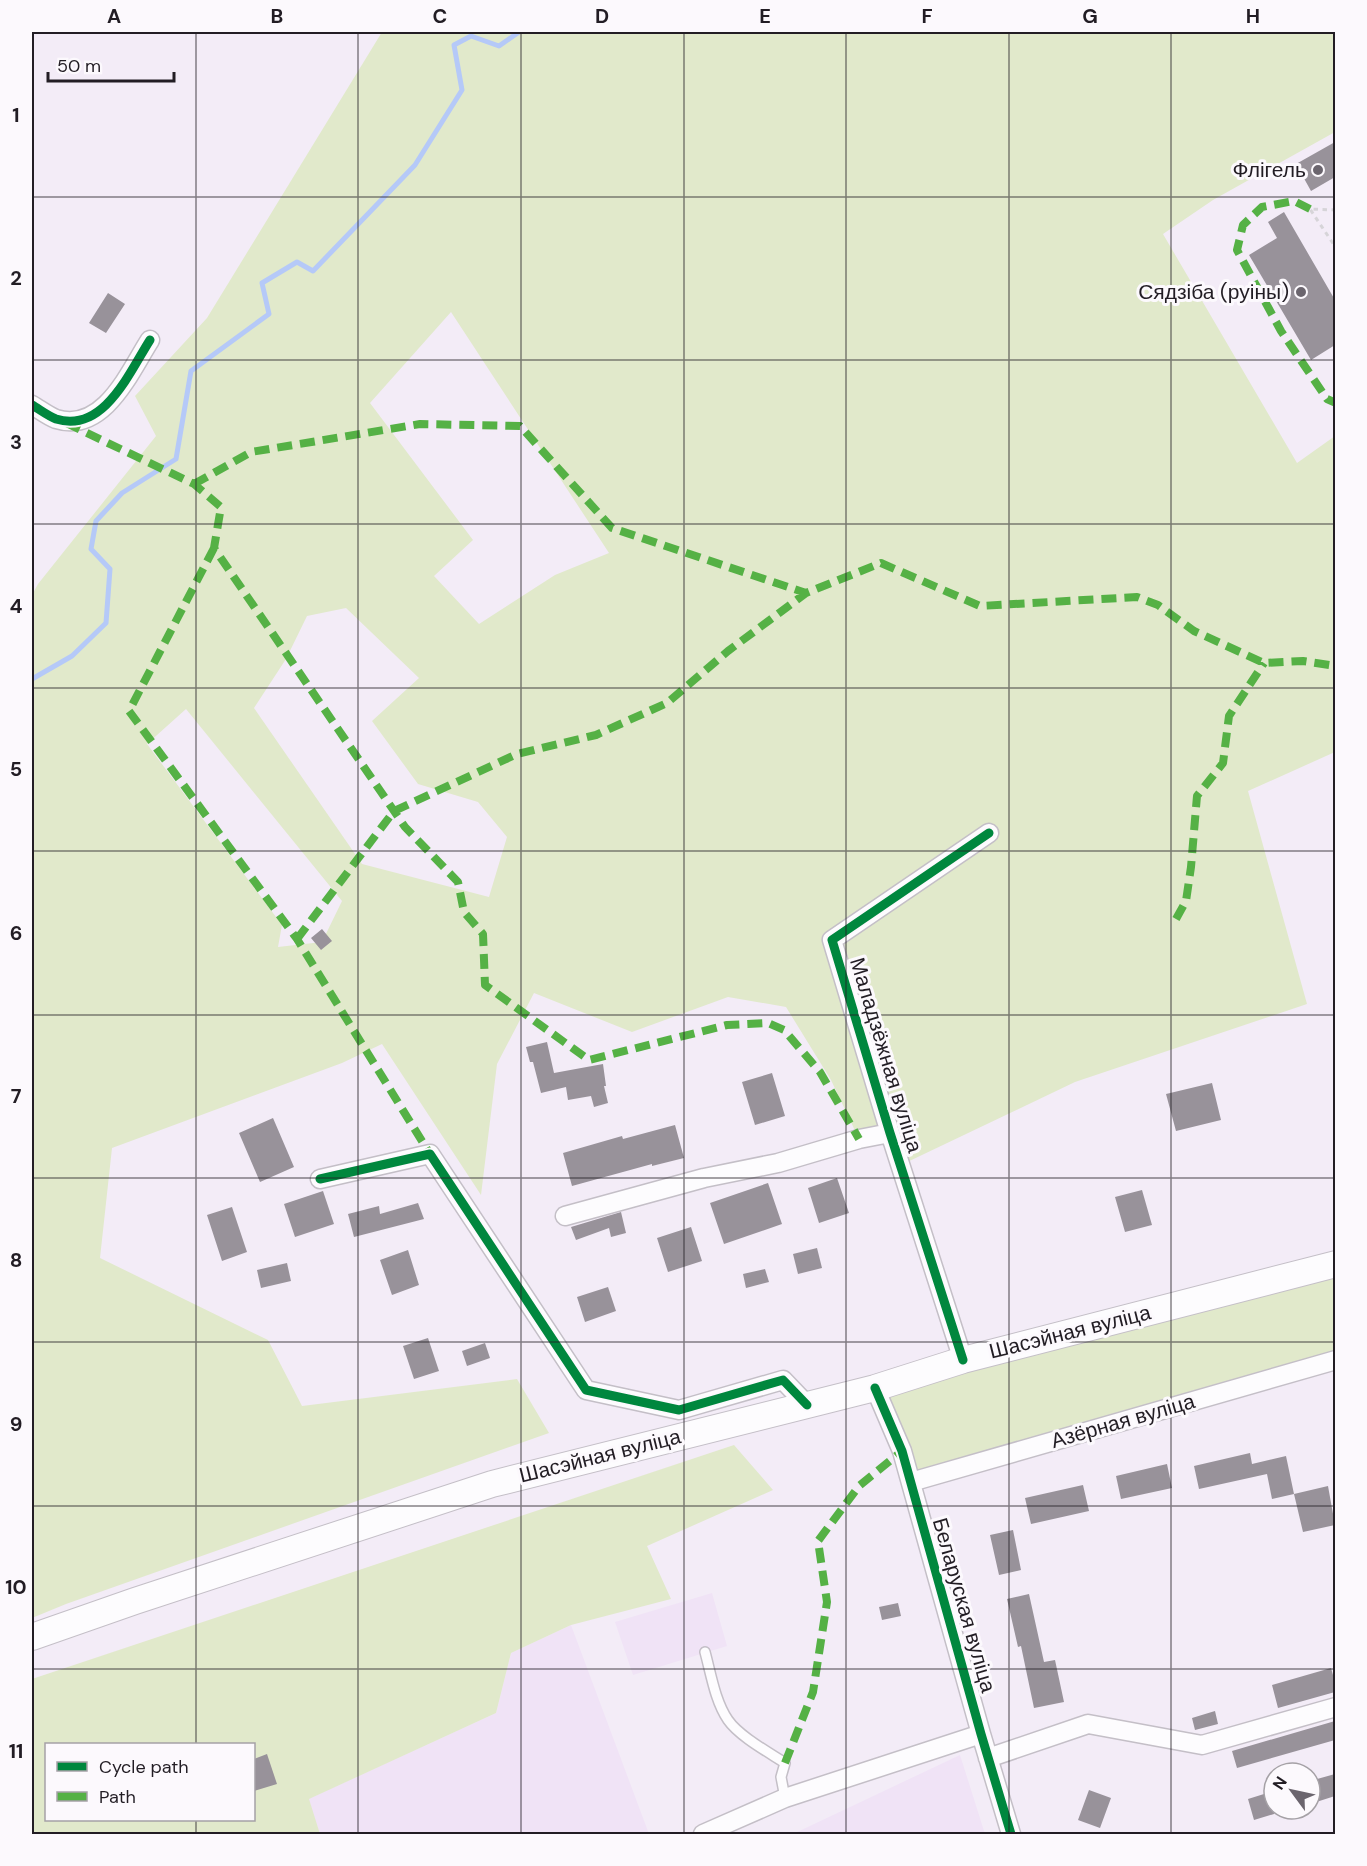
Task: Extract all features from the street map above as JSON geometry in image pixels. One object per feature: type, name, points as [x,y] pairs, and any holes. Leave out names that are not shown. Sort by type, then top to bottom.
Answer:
[{"type":"main road","name":"Шасэйная вуліца","points":[[32,1637],[492,1484],[875,1388],[963,1360],[1335,1264]]},
{"type":"street","points":[[32,405],[55,418],[69,421],[84,419],[99,411],[113,399],[150,340]]},
{"type":"street","name":"Маладзёжная вуліца","points":[[963,1360],[890,1133],[832,940],[988,833]]},
{"type":"street","name":"Маладзёжная вуліца","points":[[565,1216],[704,1178],[778,1163],[859,1139],[890,1133]]},
{"type":"street","points":[[320,1179],[430,1154],[586,1390],[679,1410],[783,1380],[807,1405]]},
{"type":"street","name":"Азёрная вуліца","points":[[911,1482],[1335,1360]]},
{"type":"street","name":"Беларуская вуліца","points":[[875,1388],[902,1451],[1011,1834]]},
{"type":"street","points":[[988,1758],[1088,1724],[1202,1745],[1335,1707]]},
{"type":"street","points":[[703,1834],[785,1798],[981,1734]]},
{"type":"lane","points":[[705,1653],[717,1696],[729,1720],[753,1742],[785,1763],[781,1777],[785,1798]]},
{"type":"path","points":[[1335,210],[1310,209],[1335,248]]},
{"type":"shaded area","points":[[712,1593],[727,1646],[633,1675],[615,1622]]},
{"type":"shaded area","points":[[571,1625],[649,1834],[320,1834],[308,1799],[496,1713],[511,1653]]},
{"type":"shaded area","points":[[960,1755],[985,1834],[793,1834]]},
{"type":"green space","points":[[382,32],[1335,32],[1335,132],[1213,200],[1163,234],[1297,463],[1335,436],[1335,752],[1248,791],[1307,1004],[1075,1082],[901,1165],[890,1133],[859,1139],[831,1080],[786,1007],[728,997],[632,1032],[534,993],[497,1064],[481,1195],[382,1044],[342,1063],[112,1148],[100,1258],[268,1340],[302,1406],[517,1379],[549,1433],[32,1618],[32,595],[38,584],[156,436],[135,396],[207,318]],"holes":[[[451,312],[609,553],[555,575],[479,624],[434,576],[473,540],[370,403]],[[346,608],[419,678],[372,721],[418,784],[478,802],[507,837],[489,897],[362,864],[254,708],[286,659],[307,616]],[[186,709],[342,901],[322,942],[278,947],[282,925],[147,744]]]},
{"type":"green space","points":[[1335,1266],[1335,1360],[911,1482],[875,1388]]},
{"type":"green space","points":[[734,1445],[773,1490],[647,1546],[671,1599],[571,1625],[511,1653],[496,1713],[309,1799],[320,1834],[32,1834],[32,1679]]},
{"type":"building","name":"Флігель","points":[[1335,142],[1335,177],[1311,191],[1296,164]]},
{"type":"building","name":"Сядзіба (руіны)","points":[[1284,212],[1335,300],[1335,345],[1311,360],[1249,255],[1277,238],[1268,222]]},
{"type":"building","points":[[108,293],[125,304],[106,333],[89,323]]},
{"type":"building","points":[[322,929],[332,941],[321,950],[311,938]]},
{"type":"building","points":[[547,1042],[554,1073],[603,1064],[606,1086],[604,1086],[608,1103],[594,1107],[591,1096],[568,1100],[566,1087],[541,1093],[533,1062],[530,1062],[526,1047]]},
{"type":"building","points":[[772,1073],[785,1116],[755,1125],[742,1082]]},
{"type":"building","points":[[1212,1083],[1221,1120],[1176,1131],[1166,1094]]},
{"type":"building","points":[[273,1118],[294,1167],[260,1182],[239,1133]]},
{"type":"building","points":[[675,1125],[684,1158],[652,1166],[652,1164],[572,1186],[563,1153],[622,1136],[623,1139]]},
{"type":"building","points":[[837,1178],[849,1213],[819,1223],[808,1188]]},
{"type":"building","points":[[768,1183],[782,1224],[724,1244],[710,1203]]},
{"type":"building","points":[[1142,1190],[1152,1225],[1125,1232],[1115,1197]]},
{"type":"building","points":[[323,1191],[334,1224],[295,1237],[284,1204]]},
{"type":"building","points":[[418,1203],[424,1219],[354,1237],[348,1214],[379,1206],[380,1214]]},
{"type":"building","points":[[232,1207],[247,1252],[222,1261],[207,1215]]},
{"type":"building","points":[[621,1212],[626,1233],[611,1237],[609,1228],[576,1240],[571,1227]]},
{"type":"building","points":[[691,1227],[702,1261],[668,1272],[657,1238]]},
{"type":"building","points":[[817,1248],[822,1268],[798,1274],[793,1254]]},
{"type":"building","points":[[408,1250],[419,1285],[392,1295],[380,1260]]},
{"type":"building","points":[[287,1263],[291,1281],[261,1288],[257,1270]]},
{"type":"building","points":[[765,1269],[769,1282],[746,1288],[743,1274]]},
{"type":"building","points":[[608,1287],[616,1311],[585,1322],[577,1297]]},
{"type":"building","points":[[428,1338],[439,1371],[414,1379],[403,1346]]},
{"type":"building","points":[[485,1343],[490,1358],[467,1366],[462,1351]]},
{"type":"building","points":[[1250,1453],[1252,1464],[1286,1456],[1294,1494],[1272,1499],[1267,1474],[1199,1489],[1194,1466]]},
{"type":"building","points":[[1167,1464],[1172,1488],[1121,1499],[1116,1476]]},
{"type":"building","points":[[1083,1485],[1089,1511],[1031,1524],[1025,1498]]},
{"type":"building","points":[[1328,1486],[1335,1525],[1303,1532],[1294,1494]]},
{"type":"building","points":[[1013,1530],[1021,1570],[999,1575],[990,1535]]},
{"type":"building","points":[[1029,1594],[1044,1662],[1055,1660],[1064,1702],[1034,1708],[1021,1646],[1018,1647],[1007,1599]]},
{"type":"building","points":[[898,1603],[901,1616],[882,1620],[879,1607]]},
{"type":"building","points":[[1331,1668],[1335,1692],[1278,1708],[1272,1685]]},
{"type":"building","points":[[1215,1711],[1218,1724],[1195,1730],[1192,1718]]},
{"type":"building","points":[[1335,1721],[1335,1740],[1237,1768],[1232,1751]]},
{"type":"building","points":[[267,1754],[277,1784],[255,1791],[255,1759]]},
{"type":"building","points":[[1335,1774],[1335,1796],[1322,1800],[1322,1778]]},
{"type":"building","points":[[1089,1790],[1111,1798],[1100,1828],[1078,1820]]},
{"type":"building","points":[[1262,1795],[1262,1818],[1254,1820],[1248,1799]]},
{"type":"waterway","points":[[32,679],[72,656],[106,623],[110,569],[91,549],[96,521],[122,493],[176,459],[191,371],[269,314],[262,283],[297,262],[313,271],[415,165],[462,90],[454,45],[471,36],[499,46],[519,32]]},
{"type":"marked path","points":[[1310,209],[1294,201],[1262,207],[1243,225],[1237,250],[1281,331],[1327,399],[1336,403]]},
{"type":"marked path","points":[[66,423],[194,484],[221,507],[214,548],[405,827],[458,882],[464,912],[483,934],[485,985],[589,1060],[727,1025],[768,1023],[784,1030],[820,1072],[859,1139]]},
{"type":"marked path","points":[[194,484],[251,452],[420,424],[520,426],[612,528],[806,593],[881,563],[980,606],[1137,597],[1158,605],[1194,631],[1264,663],[1303,661],[1336,666]]},
{"type":"marked path","points":[[214,548],[129,711],[297,939],[430,1154]]},
{"type":"marked path","points":[[297,939],[394,811],[517,754],[596,735],[667,703],[728,651],[806,593]]},
{"type":"marked path","points":[[1176,919],[1186,901],[1197,796],[1223,763],[1229,716],[1264,663]]},
{"type":"marked path","points":[[785,1763],[813,1692],[827,1602],[818,1541],[859,1486],[902,1451]]},
{"type":"cycle path","points":[[32,405],[56,419],[73,421],[88,417],[102,409],[114,397],[150,340]]},
{"type":"cycle path","points":[[963,1360],[890,1133],[832,940],[989,833]]},
{"type":"cycle path","points":[[320,1179],[430,1154],[586,1390],[679,1410],[783,1380],[807,1405]]},
{"type":"cycle path","points":[[875,1388],[902,1451],[1011,1834]]},
{"type":"place","name":"Флігель","points":[[1318,170]]},
{"type":"place","name":"Сядзіба (руіны)","points":[[1301,292]]}]
